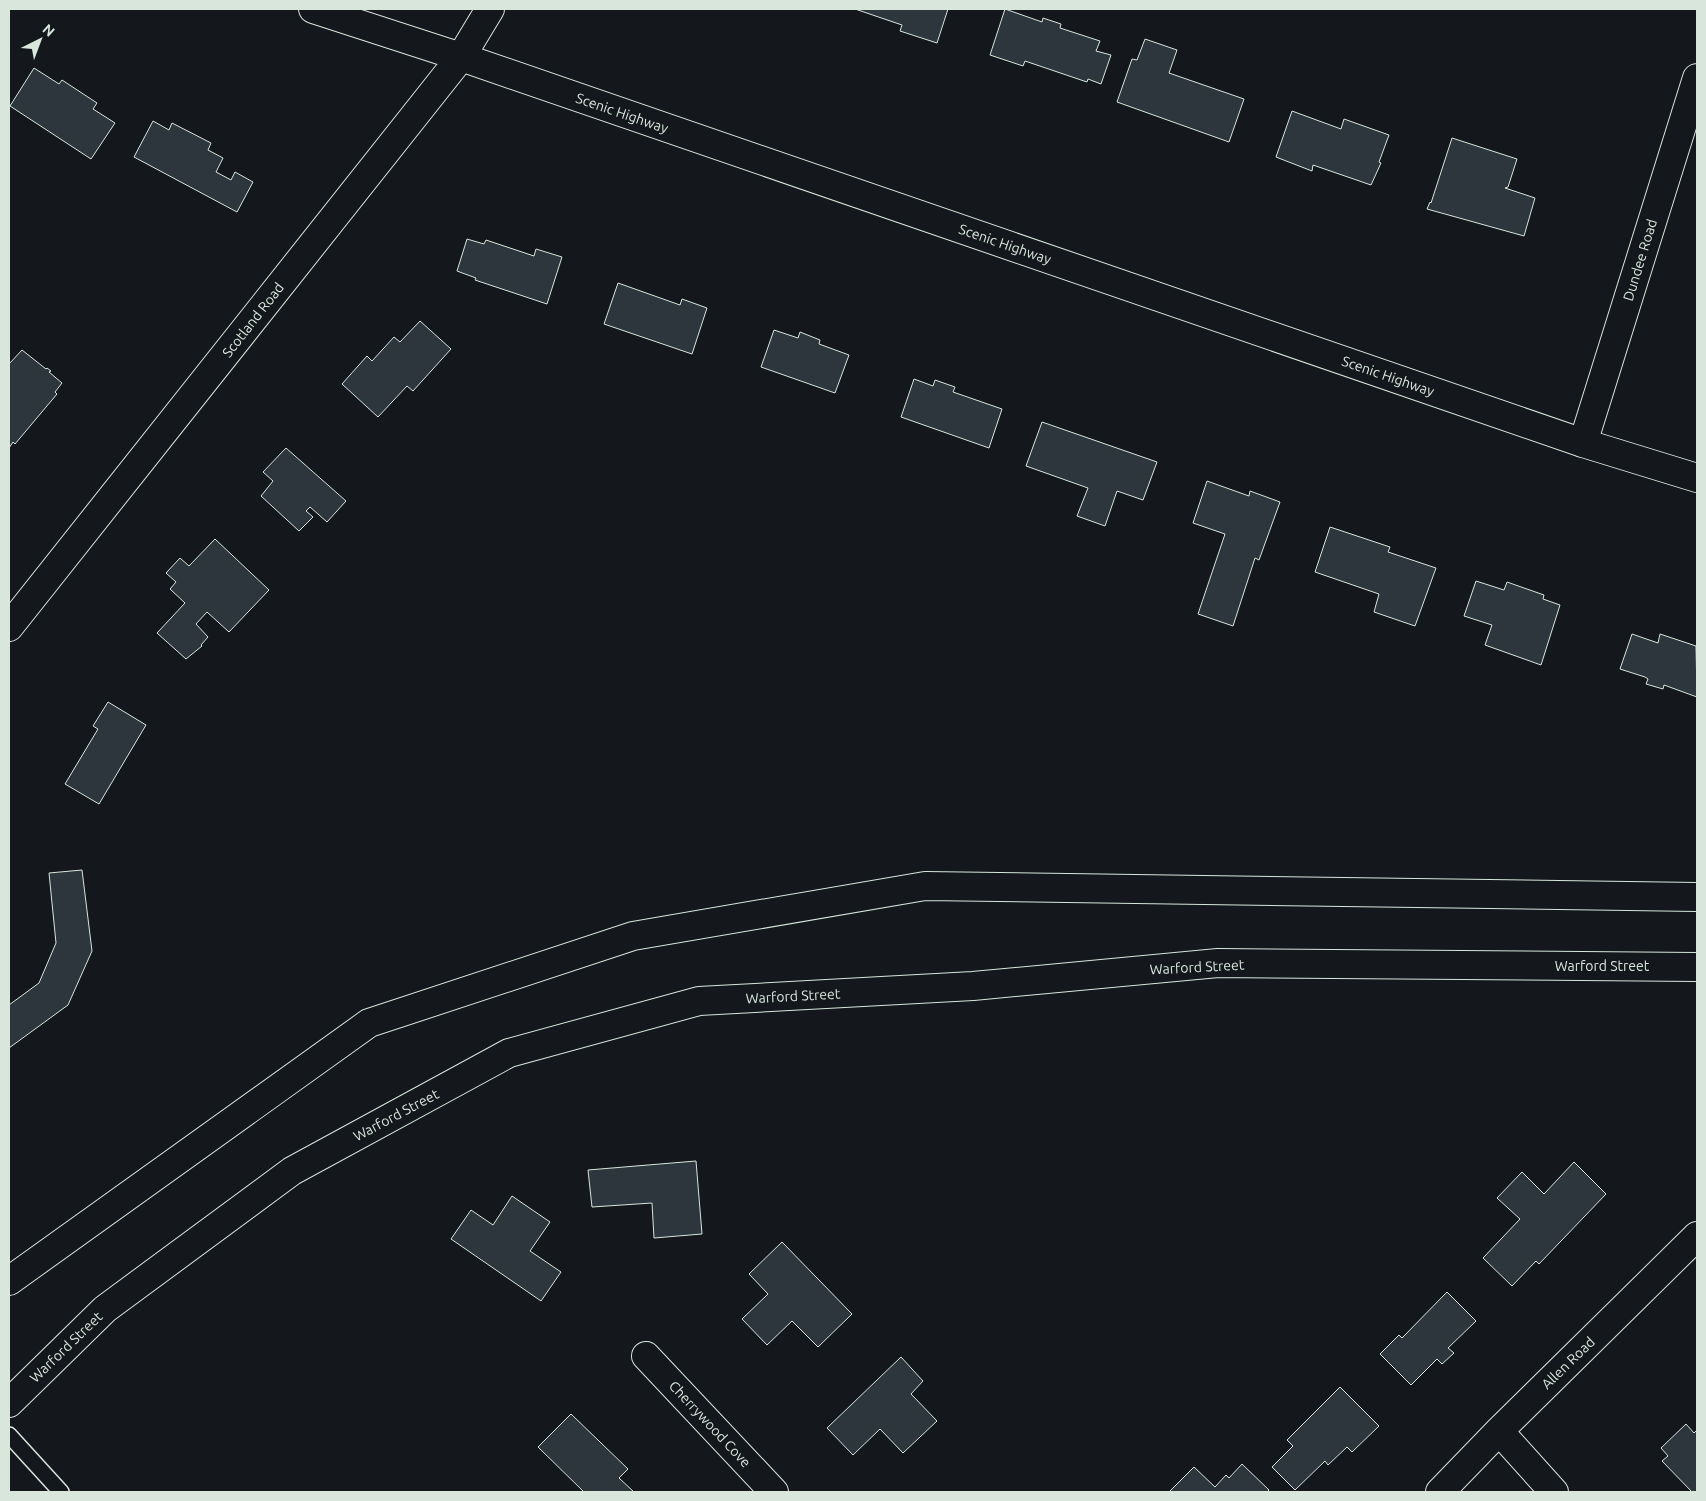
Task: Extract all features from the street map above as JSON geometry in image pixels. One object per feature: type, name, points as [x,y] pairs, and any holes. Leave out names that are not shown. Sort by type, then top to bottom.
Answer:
[{"type":"main road","name":"Scenic Highway","points":[[313,9],[1583,442],[1697,478]]},
{"type":"main road","name":"Scotland Road","points":[[9,627],[461,58],[490,9]]},
{"type":"main road","name":"Dundee Road","points":[[1583,442],[1697,78]]},
{"type":"main road","points":[[9,1281],[369,1023],[634,936],[925,886],[1697,897]]},
{"type":"main road","name":"Warford Street","points":[[9,1403],[105,1309],[292,1171],[509,1053],[699,1001],[973,986],[1218,964],[1697,967]]},
{"type":"main road","name":"Allen Road","points":[[1440,1492],[1498,1431],[1697,1236]]},
{"type":"main road","name":"Cherrywood Cove","points":[[646,1356],[774,1492]]},
{"type":"main road","points":[[1498,1431],[1554,1492]]},
{"type":"lane","points":[[9,1435],[61,1492]]},
{"type":"building","points":[[855,9],[948,9],[937,43],[900,31],[902,25]]},
{"type":"building","points":[[1005,9],[1042,22],[1043,18],[1061,24],[1060,28],[1100,41],[1096,51],[1111,55],[1101,84],[1088,79],[1087,82],[1025,61],[1023,66],[990,55]]},
{"type":"building","points":[[1145,39],[1177,50],[1169,73],[1244,99],[1229,142],[1117,102],[1132,59],[1137,60]]},
{"type":"building","points":[[34,68],[59,84],[62,80],[97,103],[93,109],[115,123],[91,159],[10,106]]},
{"type":"building","points":[[1292,111],[1341,129],[1344,119],[1389,135],[1379,162],[1381,163],[1371,185],[1313,165],[1312,171],[1276,157]]},
{"type":"building","points":[[153,121],[169,130],[172,123],[211,143],[208,150],[223,158],[216,172],[231,180],[235,172],[253,182],[237,212],[134,157]]},
{"type":"building","points":[[1452,138],[1517,159],[1508,187],[1505,188],[1535,198],[1524,236],[1427,209],[1431,203]]},
{"type":"building","points":[[467,239],[484,244],[486,240],[534,256],[536,249],[562,257],[547,304],[475,280],[476,278],[457,271]]},
{"type":"building","points":[[618,283],[680,305],[682,299],[707,308],[692,354],[604,324]]},
{"type":"building","points":[[420,321],[451,349],[413,391],[407,386],[378,417],[342,384],[367,356],[372,361],[394,337],[400,342]]},
{"type":"building","points":[[774,330],[798,338],[800,332],[820,340],[819,344],[849,355],[835,393],[761,367]]},
{"type":"building","points":[[22,350],[51,371],[49,372],[62,383],[55,392],[57,394],[15,444],[13,442],[9,448],[9,364]]},
{"type":"building","points":[[914,379],[933,386],[935,380],[955,387],[953,392],[1002,409],[989,448],[901,417]]},
{"type":"building","points":[[1042,422],[1157,462],[1143,500],[1117,491],[1105,526],[1077,516],[1088,488],[1026,466]]},
{"type":"building","points":[[286,448],[346,501],[327,522],[310,507],[306,511],[313,517],[299,531],[261,496],[273,481],[263,472]]},
{"type":"building","points":[[1207,481],[1249,496],[1250,491],[1280,502],[1259,560],[1255,558],[1233,626],[1198,614],[1225,534],[1193,523]]},
{"type":"building","points":[[1330,527],[1390,547],[1388,552],[1436,568],[1415,626],[1374,612],[1379,594],[1315,572]]},
{"type":"building","points":[[215,539],[269,590],[229,632],[207,612],[196,624],[208,637],[202,646],[186,659],[157,633],[185,603],[170,589],[176,582],[166,573],[180,558],[189,566]]},
{"type":"building","points":[[1476,581],[1504,590],[1507,582],[1544,595],[1543,599],[1560,605],[1541,665],[1485,645],[1492,625],[1464,616]]},
{"type":"building","points":[[1632,634],[1658,643],[1660,634],[1696,646],[1697,697],[1664,685],[1663,689],[1646,684],[1648,679],[1645,677],[1620,669]]},
{"type":"building","points":[[108,702],[146,725],[99,804],[65,784],[98,729],[93,726]]},
{"type":"building","points":[[82,870],[92,951],[68,1005],[9,1048],[9,1005],[39,983],[56,943],[49,873]]},
{"type":"building","points":[[696,1161],[702,1234],[654,1238],[652,1203],[592,1207],[588,1170]]},
{"type":"building","points":[[1574,1162],[1606,1194],[1539,1264],[1536,1261],[1512,1286],[1483,1258],[1520,1219],[1497,1198],[1522,1172],[1544,1194]]},
{"type":"building","points":[[512,1196],[550,1222],[530,1251],[561,1272],[541,1301],[451,1239],[471,1210],[493,1225]]},
{"type":"building","points":[[782,1242],[852,1314],[818,1347],[792,1321],[767,1345],[742,1319],[768,1294],[749,1274]]},
{"type":"building","points":[[1447,1292],[1476,1321],[1448,1348],[1454,1353],[1442,1364],[1437,1359],[1411,1385],[1380,1354],[1399,1335],[1402,1338]]},
{"type":"building","points":[[901,1357],[923,1381],[911,1394],[937,1421],[903,1453],[880,1429],[853,1455],[827,1428]]},
{"type":"building","points":[[1340,1387],[1379,1426],[1352,1452],[1347,1447],[1328,1465],[1325,1461],[1295,1490],[1272,1467],[1293,1446],[1287,1440]]},
{"type":"building","points":[[571,1414],[628,1469],[619,1478],[634,1492],[584,1492],[538,1447]]},
{"type":"building","points":[[1686,1424],[1694,1433],[1697,1430],[1697,1492],[1692,1492],[1662,1461],[1668,1456],[1661,1448]]},
{"type":"building","points":[[1242,1464],[1269,1490],[1267,1492],[1169,1492],[1194,1467],[1215,1487],[1226,1475],[1229,1478]]}]
